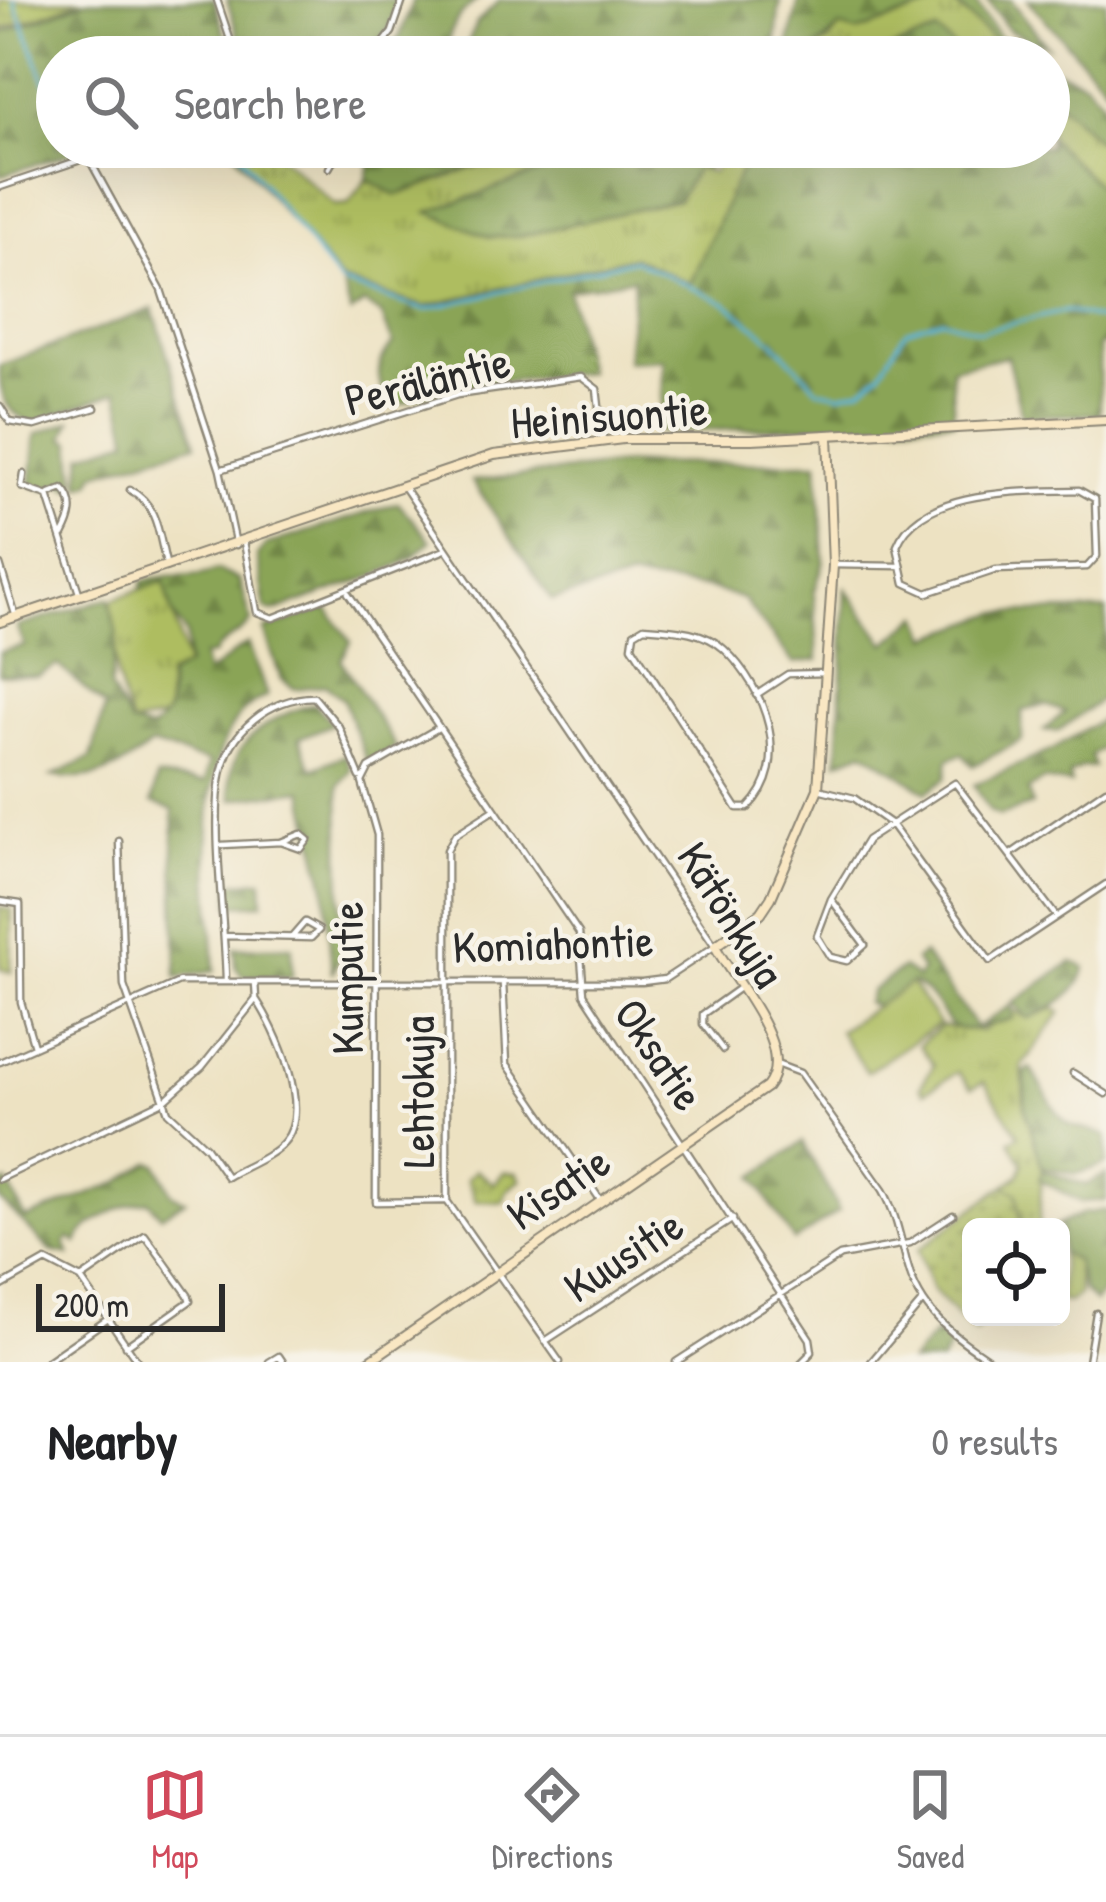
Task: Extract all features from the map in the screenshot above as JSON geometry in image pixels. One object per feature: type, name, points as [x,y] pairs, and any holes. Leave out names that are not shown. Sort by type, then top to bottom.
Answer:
[{"type":"street","points":[[217,0],[229,36]]},
{"type":"street","points":[[389,36],[403,0]]},
{"type":"street","points":[[0,187],[56,168]]},
{"type":"street","points":[[94,168],[149,261],[220,470],[253,600],[263,617],[348,593],[445,550]]},
{"type":"street","name":"Peräläntie","points":[[220,470],[458,394],[581,377],[597,389],[603,441]]},
{"type":"street","points":[[0,406],[10,422],[35,426],[95,408]]},
{"type":"street","name":"Heinisuontie","points":[[0,622],[494,455],[603,441],[1106,421]]},
{"type":"street","name":"Komiahontie","points":[[0,1062],[179,982],[665,979],[761,913],[818,789],[833,565],[828,435]]},
{"type":"street","points":[[24,474],[22,487],[48,496]]},
{"type":"street","name":"Kätönkuja","points":[[405,488],[715,946],[775,1044],[779,1065],[800,1073],[893,1207],[922,1302],[947,1331],[993,1362]]},
{"type":"street","points":[[64,535],[70,496],[55,489],[48,496],[49,512],[64,535],[80,596]]},
{"type":"street","points":[[130,490],[147,500],[167,567]]},
{"type":"street","points":[[1079,490],[1095,500],[1097,556],[1087,567],[996,571],[920,593],[905,583],[898,566],[897,546],[913,520],[980,495],[1079,490]]},
{"type":"street","points":[[0,565],[16,616]]},
{"type":"street","points":[[833,565],[898,566]]},
{"type":"street","name":"Oksatie","points":[[348,593],[579,933],[584,994],[812,1345],[802,1362]]},
{"type":"street","points":[[644,627],[678,629],[708,639],[725,649],[756,695],[770,721],[768,767],[754,801],[737,808],[632,646],[634,633],[644,627]]},
{"type":"street","points":[[756,695],[788,674],[826,673]]},
{"type":"street","name":"Kumputie","points":[[222,845],[221,773],[248,724],[262,710],[301,697],[322,702],[350,747],[377,835],[376,1202],[447,1201]]},
{"type":"street","points":[[362,782],[369,768],[438,728]]},
{"type":"street","points":[[831,899],[865,945],[847,961],[830,957],[817,936],[831,899],[857,850],[941,789],[960,784],[1056,916]]},
{"type":"street","points":[[818,789],[854,798],[891,824],[990,961],[1106,884]]},
{"type":"street","points":[[1012,854],[1106,789]]},
{"type":"street","name":"Lehtokuja","points":[[494,810],[448,844],[447,1201],[560,1362]]},
{"type":"street","points":[[119,841],[129,1001],[168,1112],[206,1147],[227,1177],[283,1144],[291,1130],[290,1065],[256,999],[255,982]]},
{"type":"street","points":[[226,982],[222,845],[281,842]]},
{"type":"street","points":[[0,902],[20,904],[21,1001],[34,1046]]},
{"type":"street","points":[[226,937],[292,937]]},
{"type":"street","points":[[503,982],[507,1064],[599,1198]]},
{"type":"street","points":[[723,1050],[702,1020],[738,989]]},
{"type":"street","points":[[0,1179],[164,1100],[202,1066],[256,999]]},
{"type":"street","name":"Kisatie","points":[[368,1362],[382,1358],[495,1270],[766,1087],[779,1065]]},
{"type":"street","points":[[1073,1072],[1106,1094]]},
{"type":"street","points":[[676,1362],[855,1250],[903,1245],[952,1215]]},
{"type":"street","name":"Kuusitie","points":[[546,1341],[734,1219]]},
{"type":"street","points":[[81,1279],[146,1235],[188,1295],[190,1301],[126,1346]]},
{"type":"street","points":[[0,1287],[46,1261],[81,1279],[138,1362]]},
{"type":"street","points":[[871,1362],[922,1302]]},
{"type":"street","points":[[1088,1362],[1096,1313]]},
{"type":"street","points":[[46,1362],[108,1319]]},
{"type":"street","points":[[269,1362],[278,1356],[284,1362]]},
{"type":"green space","points":[[0,0],[83,0],[0,30]]},
{"type":"green space","points":[[88,0],[214,0],[225,36],[36,36],[36,164],[0,176],[0,34]]},
{"type":"green space","points":[[227,0],[397,0],[383,36],[238,36]]},
{"type":"green space","points":[[413,0],[477,0],[454,25],[450,36],[400,36]]},
{"type":"green space","points":[[500,0],[780,0],[776,36],[471,36]]},
{"type":"green space","points":[[799,0],[950,0],[857,32],[840,27],[830,36],[791,36]]},
{"type":"green space","points":[[950,0],[989,36],[941,36],[937,32],[832,36],[840,26],[857,32]]},
{"type":"green space","points":[[952,0],[974,0],[999,36],[990,36]]},
{"type":"green space","points":[[987,0],[1011,0],[1039,36],[1009,30]]},
{"type":"green space","points":[[1028,0],[1106,0],[1106,87],[1070,47],[1070,36],[1060,36]]},
{"type":"green space","points":[[1070,76],[1085,82],[1103,102],[1106,148],[1070,113]]},
{"type":"green space","points":[[1070,113],[1106,148],[1106,193],[1070,158]]},
{"type":"green space","points":[[1070,158],[1106,193],[1106,344],[1099,345],[1100,414],[1022,416],[1007,356],[951,368],[954,421],[660,432],[664,359],[627,361],[634,278],[568,290],[587,372],[455,387],[389,408],[379,374],[393,343],[381,314],[364,303],[351,313],[341,281],[425,307],[634,257],[690,284],[742,168],[1070,168]]},
{"type":"green space","points":[[247,168],[294,168],[335,205],[348,204],[367,179],[396,195],[472,168],[553,168],[430,212],[490,237],[520,236],[678,200],[696,168],[712,173],[715,168],[742,168],[690,284],[634,257],[424,307],[341,281]]},
{"type":"green space","points":[[369,168],[472,168],[396,195],[367,179]]},
{"type":"green space","points":[[553,168],[696,168],[678,200],[519,236],[489,237],[428,212]]},
{"type":"green space","points":[[153,309],[196,444],[96,473],[91,483],[80,486],[83,454],[129,439],[118,391],[32,423],[5,401],[0,365]]},
{"type":"green space","points":[[71,421],[64,437],[72,442],[76,478],[71,488],[61,483],[44,489],[31,484],[36,434]]},
{"type":"green space","points":[[818,462],[824,561],[814,593],[818,660],[793,663],[743,599],[709,588],[630,579],[552,600],[472,481],[625,464]]},
{"type":"green space","points":[[398,503],[431,541],[411,559],[273,612],[265,609],[257,556],[266,545]]},
{"type":"green space","points":[[217,570],[240,580],[251,621],[213,655],[203,656],[206,673],[248,643],[267,696],[241,714],[224,742],[214,778],[209,861],[215,971],[177,977],[173,810],[152,803],[157,777],[204,783],[209,762],[151,745],[104,773],[80,778],[52,776],[91,758],[105,707],[58,665],[38,676],[0,674],[0,652],[25,646],[17,627],[109,598],[117,636],[110,688],[131,725],[151,730],[167,712],[169,676],[187,666],[186,634],[173,615],[164,581],[141,589],[142,582]]},
{"type":"green space","points":[[164,581],[187,666],[168,676],[167,718],[131,725],[117,678],[111,600]]},
{"type":"green space","points":[[846,589],[886,644],[920,615],[929,637],[997,613],[1106,610],[1106,696],[1058,731],[1044,730],[1065,712],[1045,705],[1022,711],[1022,740],[973,766],[962,754],[948,759],[946,778],[927,792],[864,751],[838,761]]},
{"type":"green space","points":[[327,608],[351,642],[341,660],[396,747],[368,764],[343,699],[326,685],[295,689],[281,679],[264,630]]},
{"type":"green space","points":[[314,704],[333,724],[299,738],[312,769],[345,755],[351,770],[339,786],[342,950],[332,974],[325,887],[303,790],[232,799],[230,780],[241,749],[252,736]]},
{"type":"green space","points":[[1106,717],[1106,746],[1091,755],[1094,767],[1081,767],[1069,775],[1071,784],[1043,780],[1028,790],[1032,805],[1000,816],[990,811],[974,785],[1054,749]]},
{"type":"green space","points":[[262,880],[263,903],[230,905],[230,883]]},
{"type":"green space","points":[[0,907],[12,910],[11,972],[0,969]]},
{"type":"green space","points":[[292,946],[292,977],[243,976],[236,968],[235,948]]},
{"type":"green space","points":[[923,954],[977,1028],[955,1027],[912,982],[879,1006],[867,1003],[871,991],[903,968],[918,978],[922,970],[915,960]]},
{"type":"green space","points":[[1072,962],[1085,967],[1078,985],[1064,999],[1028,1018],[1013,1003]]},
{"type":"green space","points":[[911,983],[939,1024],[867,1072],[839,1031]]},
{"type":"green space","points":[[1011,1005],[1013,1018],[978,1027]]},
{"type":"green space","points":[[1054,1008],[1061,1012],[1022,1066],[1025,1108],[1042,1167],[1039,1218],[962,1218],[962,1320],[932,1290],[918,1250],[1019,1175],[1023,1164],[1010,1141],[1019,1135],[984,1082],[971,1088],[958,1072],[924,1092],[920,1087],[934,1065],[919,1045],[941,1026],[982,1031],[1012,1010],[1028,1018]]},
{"type":"green space","points":[[1030,1068],[1063,1119],[1106,1136],[1106,1164],[1076,1174],[1042,1167],[1025,1108],[1025,1072]]},
{"type":"green space","points":[[803,1142],[839,1211],[794,1241],[754,1177]]},
{"type":"green space","points":[[150,1162],[157,1164],[172,1194],[185,1200],[161,1216],[149,1201],[117,1210],[88,1228],[77,1243],[70,1238],[65,1243],[70,1255],[51,1251],[0,1200],[0,1186],[7,1182],[26,1219],[118,1183]]},
{"type":"green space","points":[[476,1170],[494,1184],[504,1172],[517,1173],[521,1180],[507,1190],[503,1202],[476,1201],[467,1179]]},
{"type":"green space","points":[[1042,1170],[1086,1185],[1106,1174],[1106,1200],[1081,1202],[1040,1180]]},
{"type":"green space","points":[[1004,1186],[1017,1193],[1020,1218],[962,1218],[961,1319],[932,1290],[918,1250]]},
{"type":"green space","points":[[1106,1210],[1106,1288],[1095,1302],[1083,1290],[1076,1261],[1070,1257],[1070,1219]]},
{"type":"green space","points":[[1070,1257],[1076,1261],[1079,1295],[1070,1301]]},
{"type":"green space","points":[[936,1333],[951,1345],[941,1362],[910,1362]]},
{"type":"waterway","points":[[14,0],[36,57]]},
{"type":"waterway","points":[[251,168],[340,283],[425,310],[634,260],[726,303],[773,341],[818,389],[840,394],[862,388],[880,373],[906,330],[942,319],[980,331],[1066,311],[1106,321]]}]
